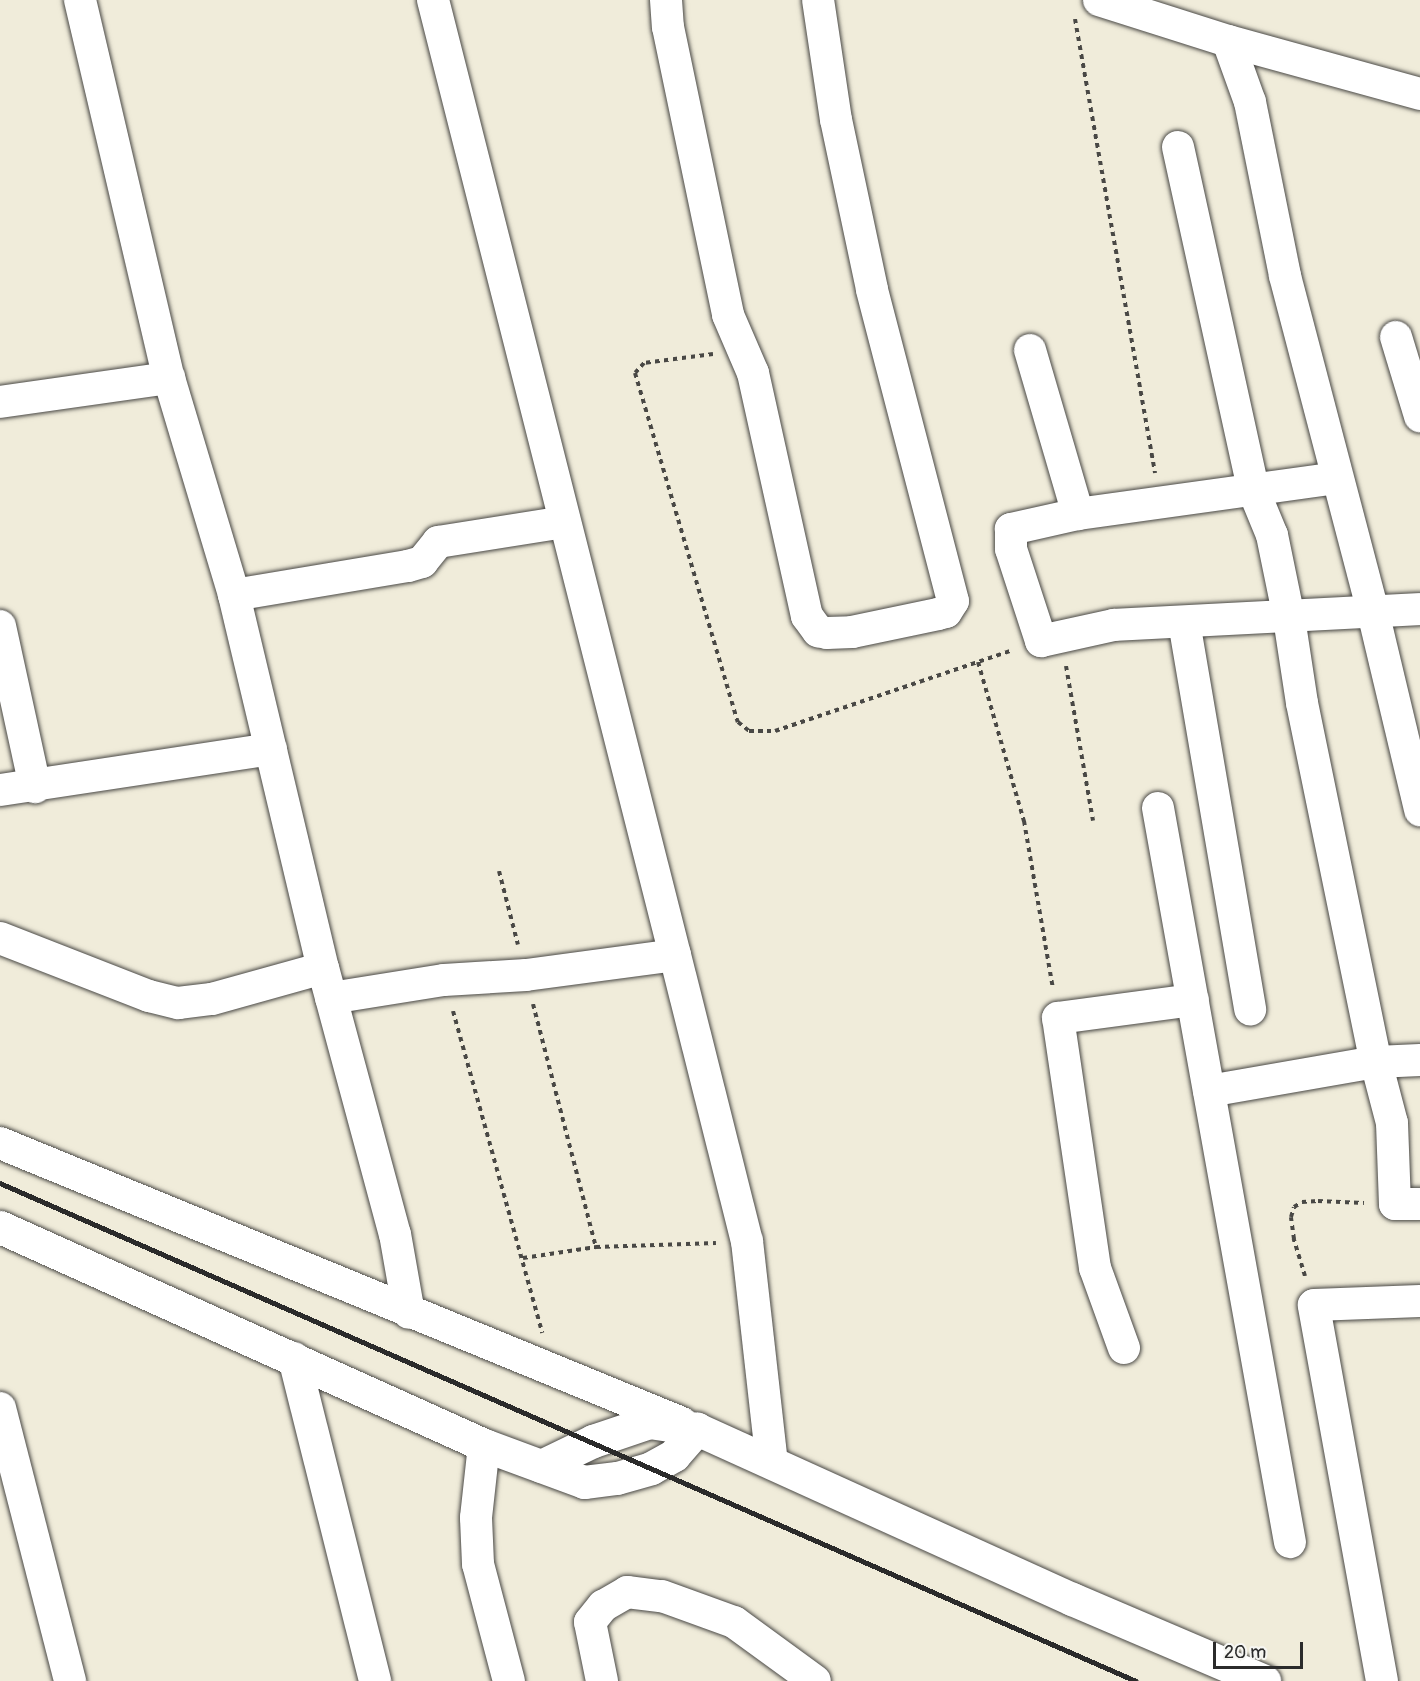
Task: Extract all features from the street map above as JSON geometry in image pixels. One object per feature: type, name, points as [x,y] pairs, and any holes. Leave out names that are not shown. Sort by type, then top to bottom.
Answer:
[{"type":"main road","points":[[0,1227],[484,1444],[584,1482],[617,1478],[674,1455],[697,1429]]},
{"type":"main road","points":[[541,1466],[593,1441],[649,1422],[697,1429],[1264,1681]]},
{"type":"street","points":[[80,0],[169,378],[234,595],[327,983],[395,1234],[409,1313]]},
{"type":"street","points":[[433,0],[747,1241],[772,1463]]},
{"type":"street","points":[[666,0],[668,27],[728,315],[753,373],[810,624],[827,633],[852,633],[946,612],[953,601],[872,290],[836,120],[818,0]]},
{"type":"street","points":[[1086,5],[1420,94]]},
{"type":"street","points":[[1228,41],[1250,102],[1285,276],[1373,612],[1420,810]]},
{"type":"street","points":[[1178,147],[1253,489],[1272,535],[1289,618],[1302,703],[1376,1062],[1406,1122],[1408,1204]]},
{"type":"street","points":[[1396,337],[1420,416]]},
{"type":"street","points":[[1030,350],[1078,514]]},
{"type":"street","points":[[0,402],[169,378]]},
{"type":"street","points":[[1337,478],[1078,514],[1011,529],[1008,535],[1041,641],[1114,625],[1289,618],[1420,609]]},
{"type":"street","points":[[234,595],[408,566],[422,561],[438,542],[564,522]]},
{"type":"street","points":[[1184,622],[1250,1009]]},
{"type":"street","points":[[0,626],[35,787]]},
{"type":"street","points":[[0,790],[35,787],[271,749]]},
{"type":"street","points":[[1158,808],[1290,1542]]},
{"type":"street","points":[[0,938],[149,996],[178,1004],[327,983],[526,975],[675,955]]},
{"type":"street","points":[[1124,1348],[1095,1269],[1058,1018],[1193,1000]]},
{"type":"street","points":[[1209,1091],[1376,1062],[1420,1059]]},
{"type":"street","points":[[0,1143],[552,1372],[697,1429]]},
{"type":"street","points":[[1382,1681],[1314,1305],[1420,1301]]},
{"type":"street","points":[[294,1358],[375,1681]]},
{"type":"street","points":[[0,1408],[70,1681]]},
{"type":"street","points":[[484,1444],[476,1518],[478,1564],[509,1681]]},
{"type":"street","points":[[602,1681],[590,1622],[603,1606],[627,1592],[662,1596],[734,1622],[815,1681]]},
{"type":"path","points":[[1086,5],[1161,503]]},
{"type":"path","points":[[639,365],[743,350]]},
{"type":"path","points":[[1041,641],[1066,666],[1093,821]]},
{"type":"path","points":[[978,662],[1024,820],[1058,1018]]},
{"type":"path","points":[[499,872],[596,1247]]},
{"type":"path","points":[[444,980],[523,1258],[552,1372]]},
{"type":"path","points":[[1314,1305],[1294,1239],[1291,1217],[1294,1207],[1302,1202],[1317,1201],[1408,1204]]},
{"type":"path","points":[[523,1258],[596,1247],[747,1241]]},
{"type":"railway","points":[[0,1183],[1136,1681]]}]
